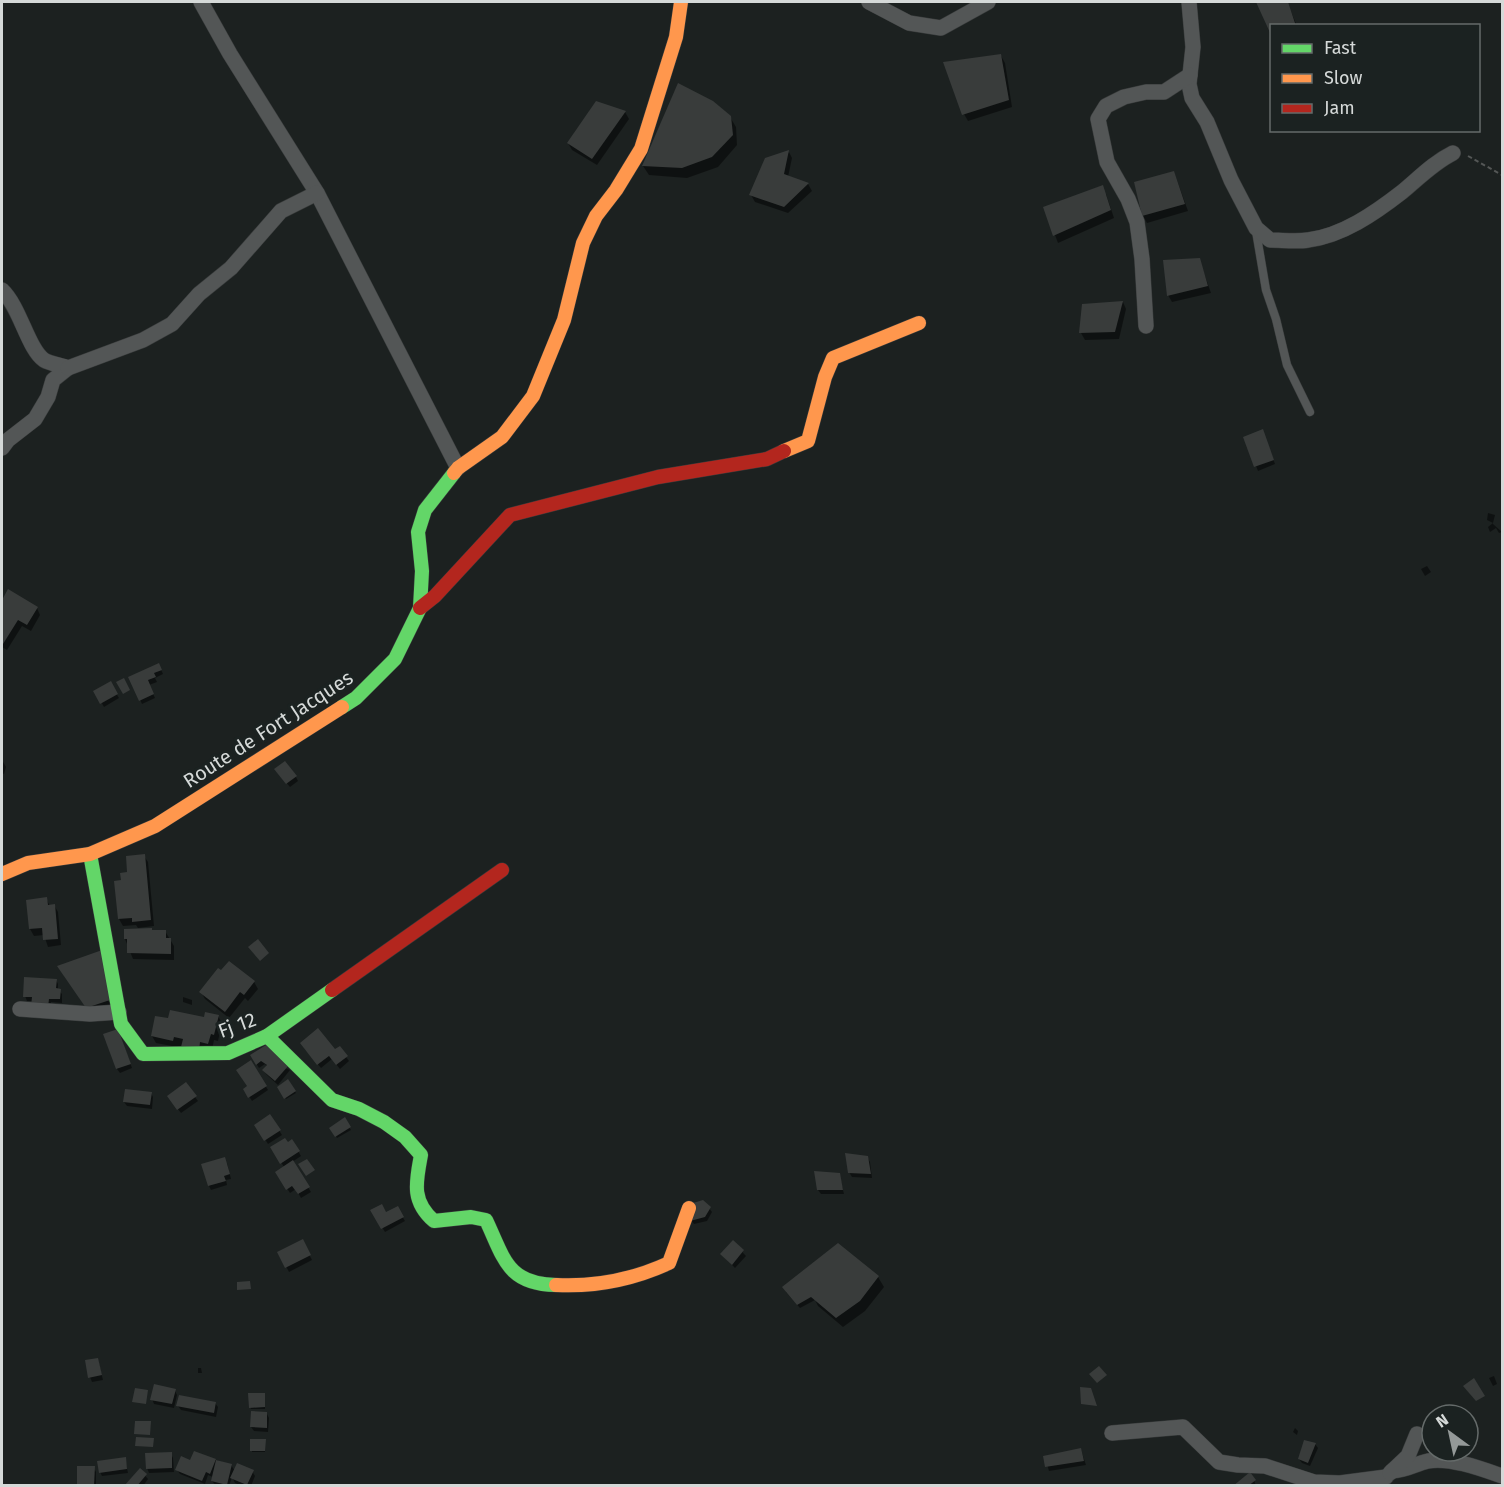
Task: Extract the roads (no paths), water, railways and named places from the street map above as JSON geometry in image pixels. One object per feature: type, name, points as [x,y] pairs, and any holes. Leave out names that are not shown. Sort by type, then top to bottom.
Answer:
[{"type":"street","points":[[201,2],[230,54],[317,193],[458,468]]},
{"type":"street","name":"Route de Fort Jacques","points":[[2,874],[27,863],[90,854],[155,826],[357,698],[395,659],[420,608],[422,571],[418,532],[425,510],[458,468],[502,437],[533,396],[564,320],[583,243],[596,216],[616,190],[641,149],[676,37],[681,2]]},
{"type":"street","points":[[868,2],[909,23],[941,28],[987,2]]},
{"type":"street","points":[[1189,2],[1193,47],[1189,84],[1192,98],[1208,122],[1231,180],[1256,228],[1270,240],[1308,240],[1330,234],[1364,219],[1402,191],[1426,169],[1453,153]]},
{"type":"street","points":[[1146,326],[1137,222],[1128,199],[1107,162],[1098,120],[1106,106],[1124,97],[1146,92],[1164,92],[1190,75]]},
{"type":"street","points":[[2,448],[8,440],[35,419],[48,397],[53,380],[68,368],[143,340],[172,324],[199,294],[231,267],[281,211],[317,193]]},
{"type":"street","points":[[2,290],[16,311],[29,339],[44,360],[68,368]]},
{"type":"street","points":[[420,608],[435,596],[510,515],[658,477],[767,459],[808,441],[825,377],[833,358],[919,323]]},
{"type":"street","name":"Fj 12","points":[[90,854],[121,1024],[143,1054],[228,1053],[267,1036],[502,870]]},
{"type":"street","points":[[20,1009],[80,1014],[119,1012]]},
{"type":"street","points":[[267,1036],[332,1100],[359,1109],[384,1122],[405,1137],[421,1155],[416,1185],[417,1201],[424,1214],[434,1221],[471,1218],[486,1220],[507,1260],[520,1278],[540,1284],[578,1286],[647,1273],[669,1263],[689,1208]]},
{"type":"street","points":[[1112,1433],[1182,1427],[1219,1462],[1265,1466],[1314,1482],[1340,1484],[1385,1478],[1429,1461],[1455,1462],[1503,1476]]},
{"type":"street","points":[[1385,1478],[1408,1456],[1417,1434]]},
{"type":"lane","points":[[1256,228],[1266,290],[1276,319],[1287,365],[1310,412]]}]
